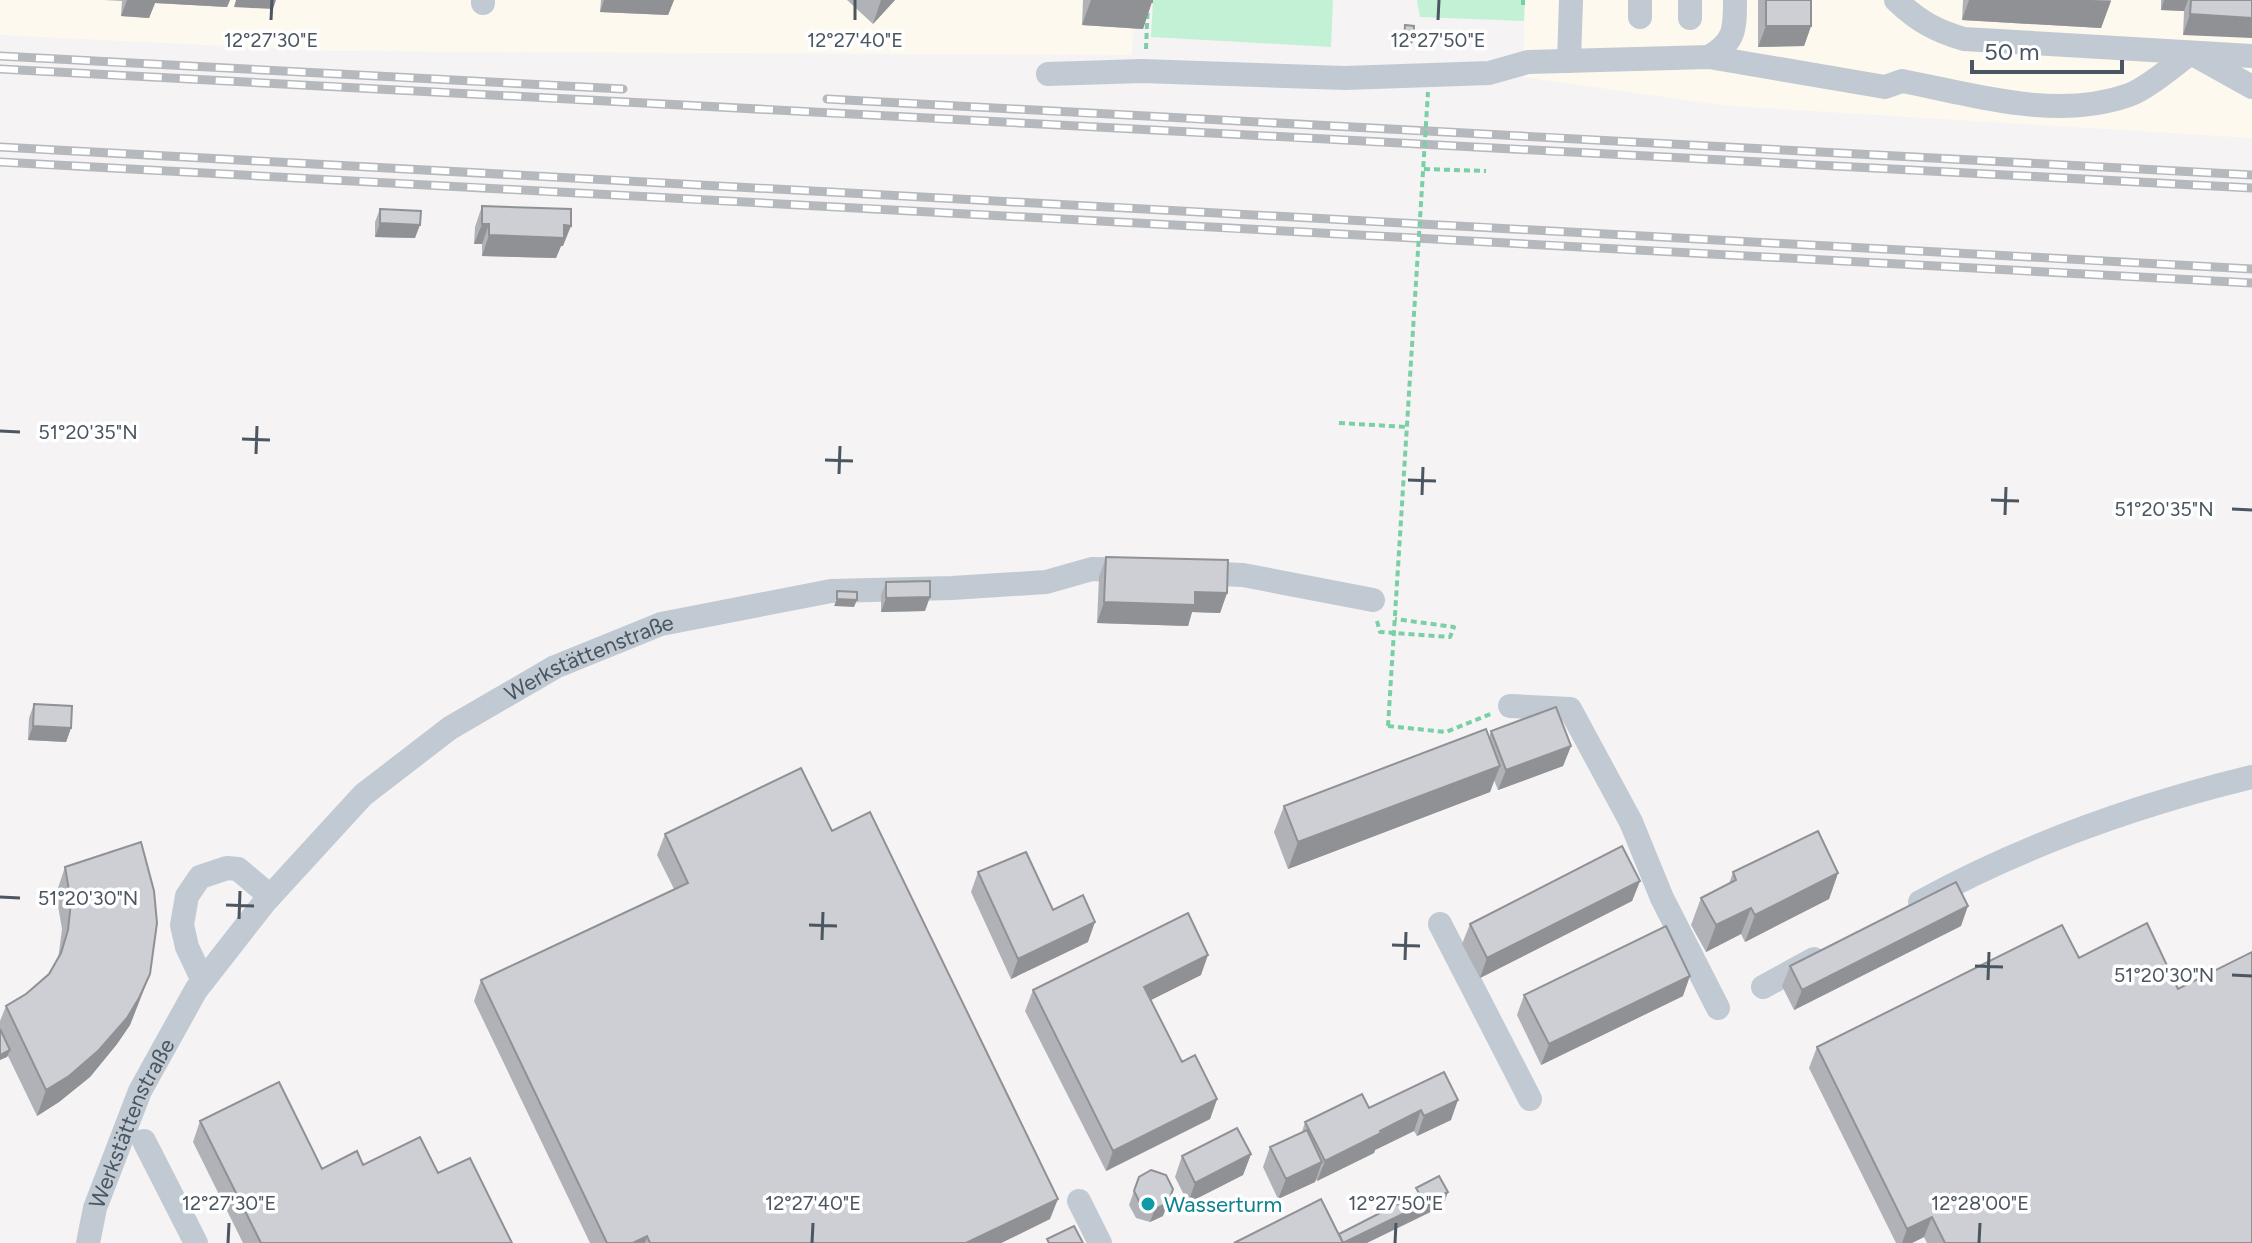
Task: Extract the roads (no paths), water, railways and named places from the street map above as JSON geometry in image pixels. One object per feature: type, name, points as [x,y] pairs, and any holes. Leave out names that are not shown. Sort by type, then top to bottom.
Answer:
[{"type":"street","points":[[1569,61],[1571,0]]},
{"type":"street","points":[[1709,57],[1730,40],[1735,27],[1735,0]]},
{"type":"street","points":[[1896,0],[1916,20],[1935,31],[1964,39],[2252,56]]},
{"type":"street","points":[[1048,74],[1142,71],[1345,78],[1489,73],[1528,62],[1709,57],[1885,87],[1902,81],[2018,103],[2070,107],[2131,95],[2191,53]]},
{"type":"street","points":[[2191,53],[2252,87]]},
{"type":"street","name":"Werkstättenstraße","points":[[88,1243],[95,1208],[140,1091],[203,981],[270,896],[363,795],[450,728],[555,667],[661,624],[831,591],[1046,582],[1092,569],[1243,575],[1373,600]]},
{"type":"street","points":[[1510,706],[1570,709],[1631,822],[1662,898],[1718,1008]]},
{"type":"street","points":[[1897,914],[1964,878],[2084,827],[2252,777]]},
{"type":"street","points":[[203,981],[187,947],[182,925],[187,896],[200,877],[227,868],[238,869],[270,896]]},
{"type":"street","points":[[1440,924],[1530,1099]]},
{"type":"street","points":[[1763,987],[1830,950]]},
{"type":"street","points":[[144,1141],[196,1243]]},
{"type":"street","points":[[1079,1201],[1100,1243]]},
{"type":"railway","points":[[0,56],[623,89]]},
{"type":"railway","points":[[0,69],[2252,188]]},
{"type":"railway","points":[[827,99],[2252,175]]},
{"type":"railway","points":[[0,147],[2252,269]]},
{"type":"railway","points":[[0,162],[2252,283]]},
{"type":"place","name":"Wasserturm","points":[[1148,1204]]}]
